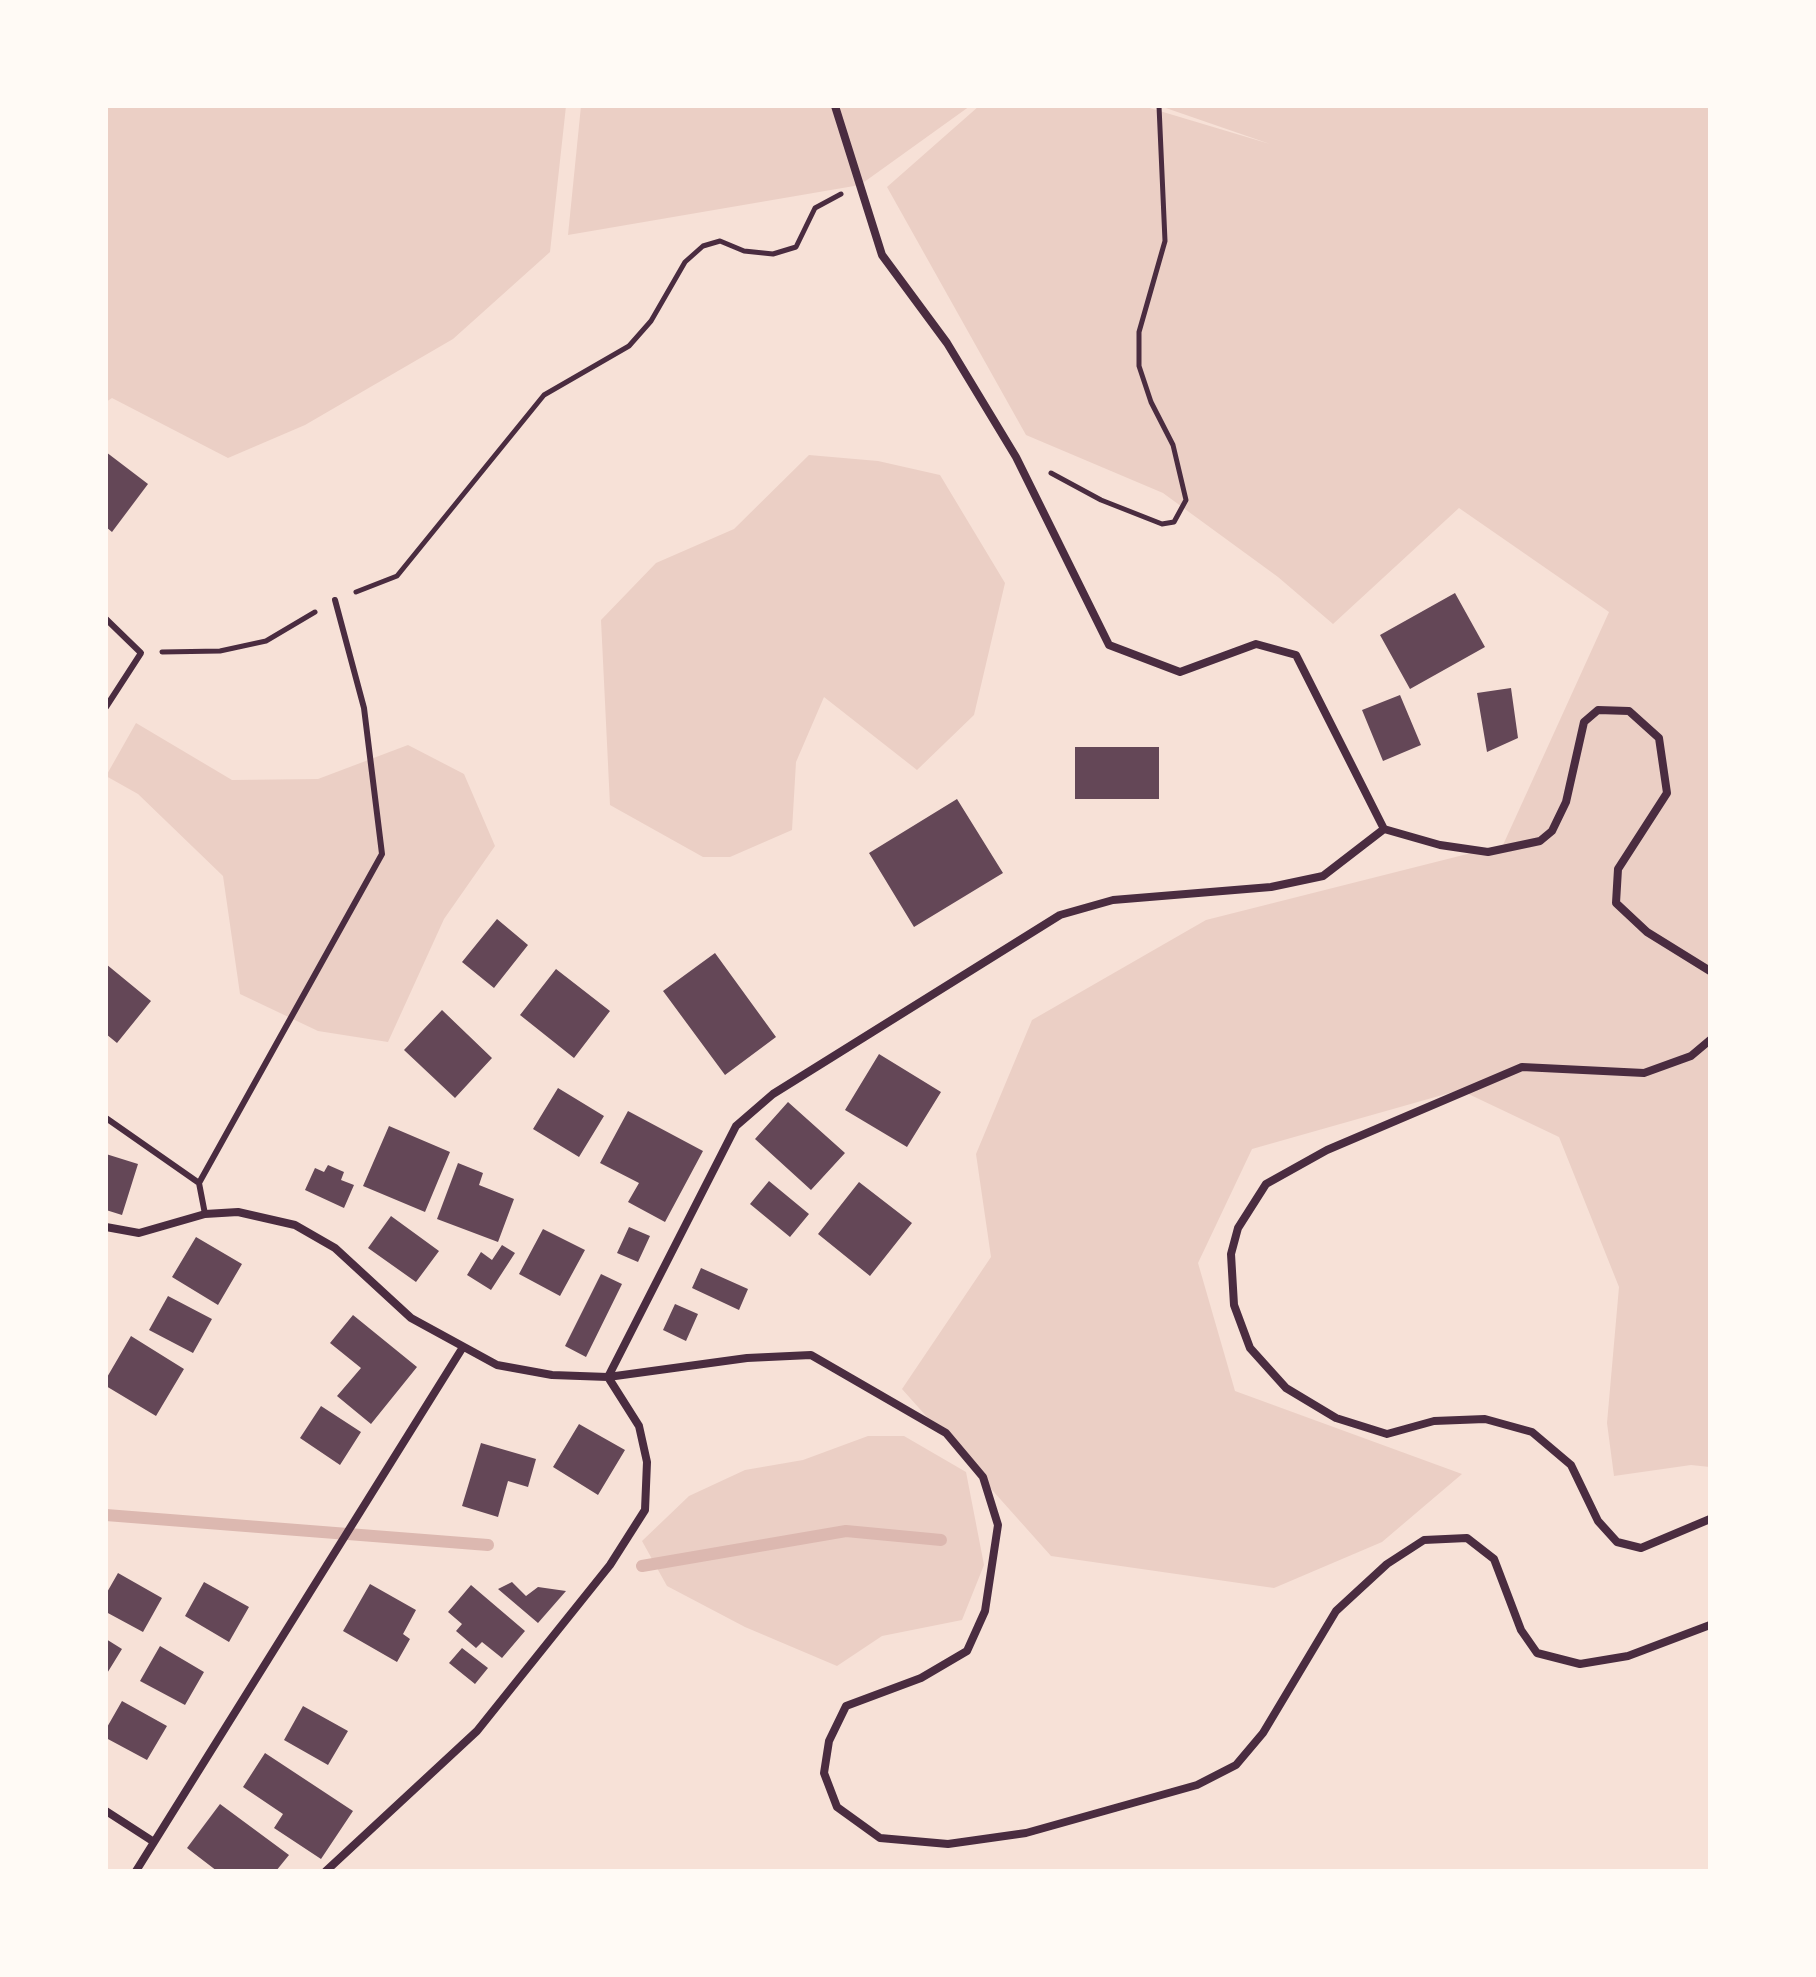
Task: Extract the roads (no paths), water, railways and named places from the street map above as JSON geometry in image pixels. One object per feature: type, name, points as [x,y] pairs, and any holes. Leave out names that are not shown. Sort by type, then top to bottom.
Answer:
[{"type":"street","points":[[835,106],[882,255],[947,343],[1016,457],[1109,645],[1180,672],[1256,644],[1296,655],[1384,829],[1440,845],[1488,852],[1540,841],[1552,831],[1566,802],[1584,722],[1598,710],[1629,711],[1659,738],[1667,793],[1618,869],[1616,903],[1647,932],[1710,971]]},
{"type":"street","points":[[608,1377],[736,1126],[773,1094],[1060,915],[1113,900],[1271,887],[1323,876],[1384,829]]},
{"type":"street","points":[[1710,1040],[1691,1056],[1644,1073],[1522,1067],[1327,1150],[1266,1184],[1238,1228],[1231,1254],[1234,1305],[1250,1348],[1286,1388],[1336,1418],[1387,1434],[1434,1421],[1485,1419],[1532,1432],[1571,1465],[1598,1521],[1617,1542],[1641,1548],[1710,1519]]},
{"type":"street","points":[[106,1227],[139,1233],[205,1214],[238,1212],[295,1225],[335,1248],[411,1318],[497,1365],[552,1375],[608,1377],[732,1359],[811,1355],[946,1433],[983,1477],[998,1525],[985,1611],[967,1651],[921,1678],[846,1706],[829,1741],[824,1773],[837,1807],[880,1838],[948,1844],[1026,1833],[1197,1785],[1236,1765],[1263,1733],[1336,1611],[1387,1564],[1424,1540],[1467,1538],[1494,1559],[1521,1630],[1537,1653],[1580,1664],[1616,1658],[1710,1625]]},
{"type":"street","points":[[136,1871],[463,1347]]},
{"type":"street","points":[[326,1871],[477,1731],[610,1565],[645,1510],[647,1462],[639,1426],[608,1377]]},
{"type":"street","points":[[106,1811],[154,1842]]},
{"type":"lane","points":[[205,1214],[199,1183],[382,854],[364,708],[335,600]]},
{"type":"lane","points":[[106,619],[141,653],[106,707]]},
{"type":"lane","points":[[106,1118],[199,1183]]},
{"type":"waterway","points":[[106,1515],[488,1545]]},
{"type":"waterway","points":[[642,1566],[846,1531],[941,1540]]}]
